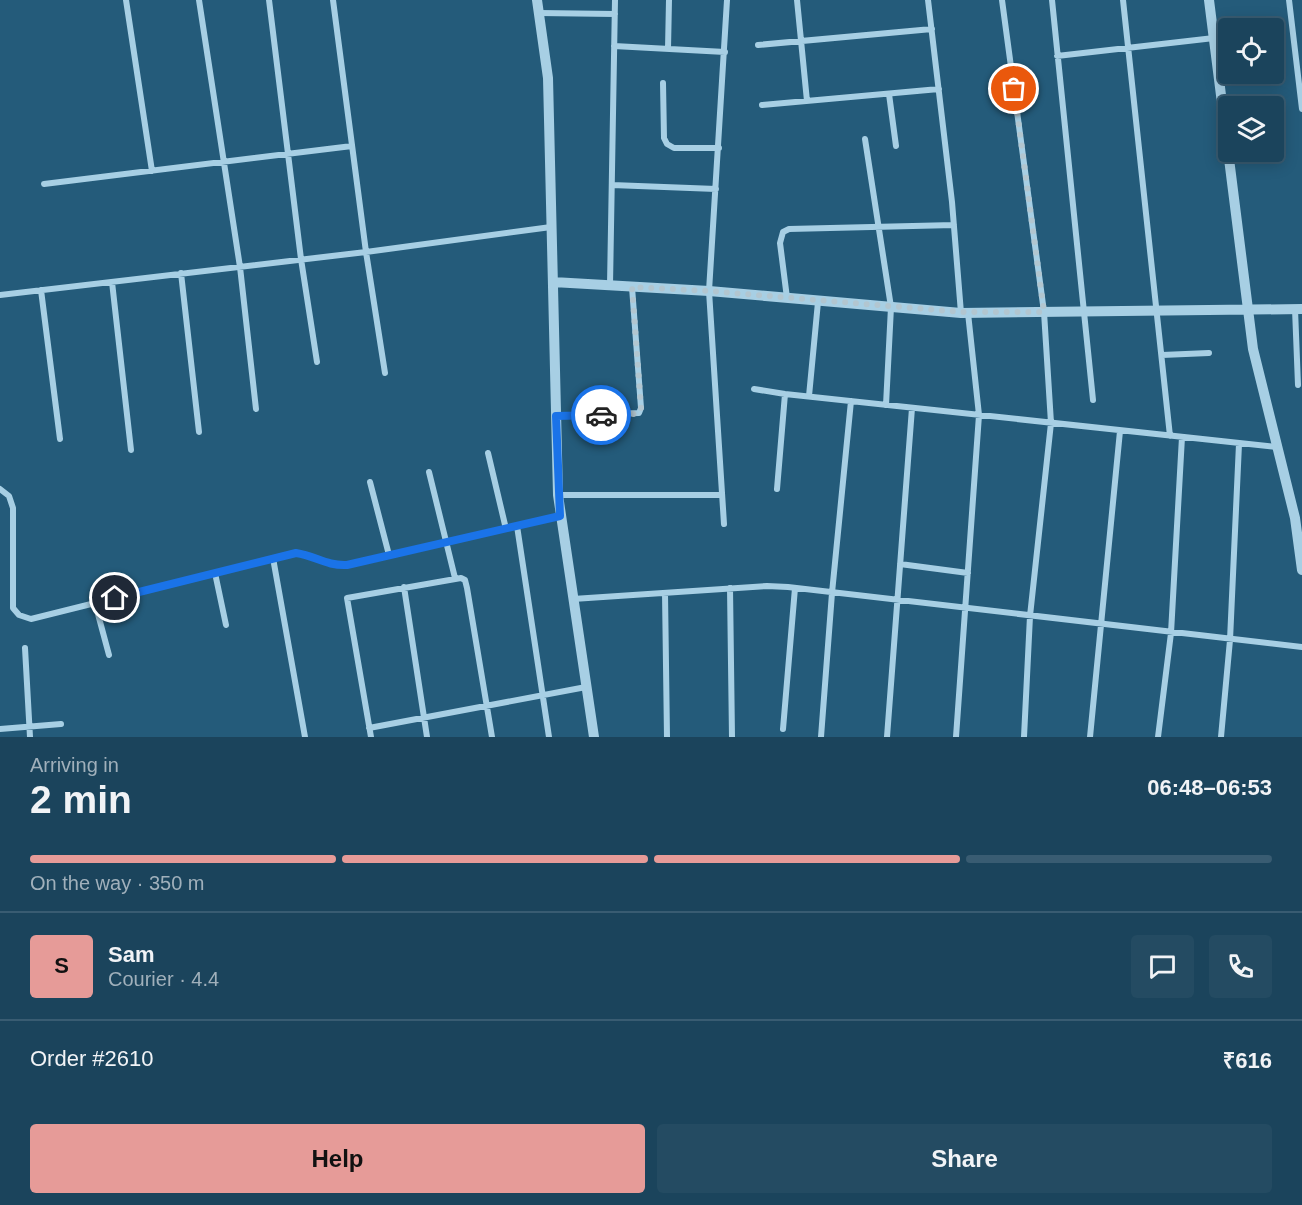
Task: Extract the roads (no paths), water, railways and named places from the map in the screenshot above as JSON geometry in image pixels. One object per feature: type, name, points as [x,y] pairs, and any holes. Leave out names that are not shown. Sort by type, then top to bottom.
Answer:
[{"type":"street","points":[[126,0],[152,171]]},
{"type":"street","points":[[199,0],[240,267],[256,410]]},
{"type":"street","points":[[269,0],[301,259],[318,362]]},
{"type":"street","points":[[333,0],[366,252],[385,374]]},
{"type":"street","points":[[537,0],[548,78],[558,495],[594,737]]},
{"type":"street","points":[[610,286],[615,0]]},
{"type":"street","points":[[668,49],[669,0]]},
{"type":"street","points":[[724,524],[709,291],[727,0]]},
{"type":"street","points":[[797,0],[807,101]]},
{"type":"street","points":[[928,0],[979,415],[956,737]]},
{"type":"street","points":[[1002,0],[1044,312],[1051,423],[1030,616],[1024,737]]},
{"type":"street","points":[[1052,0],[1093,399]]},
{"type":"street","points":[[1123,0],[1170,436]]},
{"type":"street","points":[[1209,0],[1253,349],[1295,518],[1302,570]]},
{"type":"street","points":[[1289,0],[1302,109]]},
{"type":"street","points":[[538,13],[615,14]]},
{"type":"street","points":[[759,45],[932,29]]},
{"type":"street","points":[[1058,56],[1214,38]]},
{"type":"street","points":[[614,46],[724,52]]},
{"type":"street","points":[[663,83],[664,138],[667,144],[674,148],[719,148]]},
{"type":"street","points":[[762,105],[939,90]]},
{"type":"street","points":[[889,94],[896,146]]},
{"type":"street","points":[[865,139],[891,307],[886,405]]},
{"type":"street","points":[[44,184],[352,146]]},
{"type":"street","points":[[612,186],[716,189]]},
{"type":"street","points":[[787,299],[780,243],[783,232],[789,229],[878,225],[954,225]]},
{"type":"street","points":[[0,295],[366,252],[551,227]]},
{"type":"street","points":[[181,273],[199,432]]},
{"type":"street","points":[[112,282],[131,450]]},
{"type":"street","points":[[553,282],[709,291],[818,302],[965,312],[1298,309],[1298,385]]},
{"type":"street","points":[[556,416],[639,412],[641,408],[632,287]]},
{"type":"street","points":[[41,290],[60,439]]},
{"type":"street","points":[[809,396],[818,302]]},
{"type":"street","points":[[1162,355],[1209,353]]},
{"type":"street","points":[[754,389],[1277,447]]},
{"type":"street","points":[[777,489],[785,394]]},
{"type":"street","points":[[821,737],[832,593],[851,401]]},
{"type":"street","points":[[887,737],[912,408]]},
{"type":"street","points":[[1090,737],[1120,430]]},
{"type":"street","points":[[1158,737],[1171,633],[1182,437]]},
{"type":"street","points":[[1221,737],[1230,640],[1239,444]]},
{"type":"street","points":[[488,453],[506,529]]},
{"type":"street","points":[[429,472],[455,578]]},
{"type":"street","points":[[370,482],[389,555]]},
{"type":"street","points":[[0,489],[9,496],[13,508],[13,608],[19,615],[31,619],[296,553],[309,555],[334,566],[347,565],[560,516]]},
{"type":"street","points":[[558,495],[722,495]]},
{"type":"street","points":[[518,526],[549,737]]},
{"type":"street","points":[[273,558],[305,737]]},
{"type":"street","points":[[900,564],[968,573]]},
{"type":"street","points":[[214,573],[226,625]]},
{"type":"street","points":[[371,737],[347,598],[455,578],[465,580],[467,588],[492,737]]},
{"type":"street","points":[[572,600],[767,586],[1302,647]]},
{"type":"street","points":[[404,587],[427,737]]},
{"type":"street","points":[[730,588],[732,737]]},
{"type":"street","points":[[783,729],[795,588]]},
{"type":"street","points":[[665,593],[667,737]]},
{"type":"street","points":[[95,603],[109,655]]},
{"type":"street","points":[[25,648],[30,737]]},
{"type":"street","points":[[369,728],[586,687]]},
{"type":"street","points":[[0,729],[61,724]]}]
